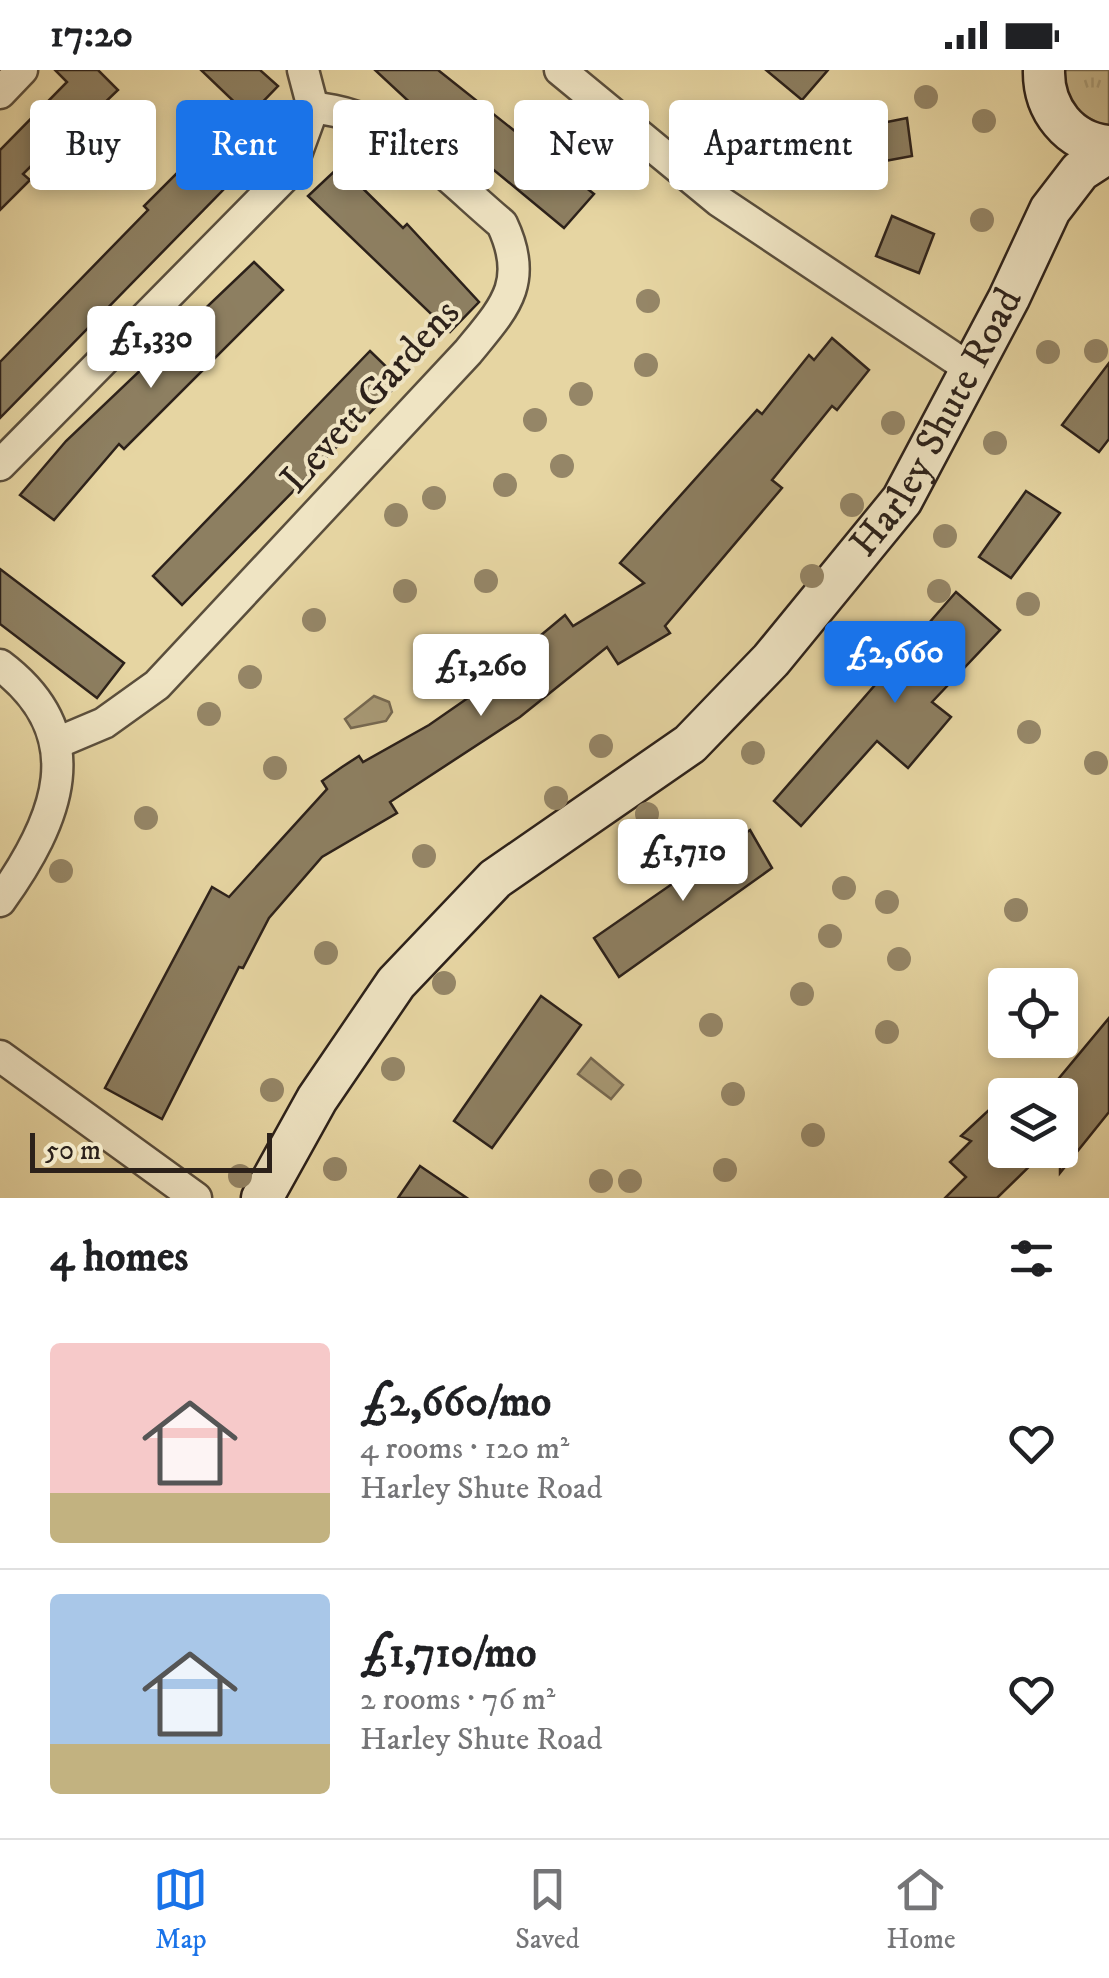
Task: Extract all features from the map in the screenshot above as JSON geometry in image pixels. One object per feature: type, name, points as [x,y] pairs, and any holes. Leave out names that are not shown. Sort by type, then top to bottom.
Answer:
[{"type":"main road","points":[[1045,86],[1084,140],[1109,149]]},
{"type":"main road","points":[[1045,86],[1062,159],[1050,210]]},
{"type":"main road","name":"Harley Shute Road","points":[[262,1198],[317,1099],[396,982],[495,879],[690,744],[770,660],[902,500],[972,370],[1050,210],[1080,171],[1109,149]]},
{"type":"street","points":[[0,93],[22,70]]},
{"type":"street","points":[[303,70],[311,100]]},
{"type":"street","points":[[560,70],[719,201],[972,370]]},
{"type":"street","name":"Levett Gardens","points":[[59,742],[104,723],[157,685],[468,352],[508,303],[514,278],[514,248],[502,224],[378,122],[336,109],[313,108]]},
{"type":"street","points":[[0,465],[271,190]]},
{"type":"street","points":[[0,664],[17,677],[43,711],[59,742],[59,778],[42,826],[0,901]]},
{"type":"street","points":[[0,1056],[196,1198]]},
{"type":"green space","points":[[1063,70],[1109,70],[1109,128],[1076,107],[1067,91]]},
{"type":"shaded area","points":[[374,696],[389,702],[392,712],[386,721],[351,728],[345,719]]},
{"type":"shaded area","points":[[591,1058],[623,1085],[611,1099],[578,1074]]},
{"type":"building","points":[[55,70],[98,70],[118,90],[108,100],[49,100],[67,82]]},
{"type":"building","points":[[201,70],[260,70],[278,86],[264,100],[232,100]]},
{"type":"building","points":[[375,70],[438,70],[476,100],[407,100]]},
{"type":"building","points":[[766,70],[828,70],[802,100]]},
{"type":"building","points":[[494,115],[514,130],[514,187],[494,170]]},
{"type":"building","points":[[907,118],[912,156],[888,160],[888,122]]},
{"type":"building","points":[[30,120],[30,167],[23,174],[30,180],[0,210],[0,150]]},
{"type":"building","points":[[333,173],[333,190],[364,190],[403,228],[407,224],[479,302],[450,332],[308,196]]},
{"type":"building","points":[[176,174],[176,190],[223,190],[0,418],[0,362],[148,210],[144,206]]},
{"type":"building","points":[[518,190],[589,190],[594,194],[564,228]]},
{"type":"building","points":[[892,216],[934,234],[919,273],[876,256]]},
{"type":"building","points":[[254,262],[283,290],[124,449],[119,444],[54,520],[20,495],[66,441]]},
{"type":"building","points":[[832,338],[869,370],[837,410],[832,406],[772,480],[782,488],[665,626],[670,633],[618,664],[607,647],[520,717],[390,802],[397,813],[322,857],[269,918],[243,968],[239,967],[162,1119],[105,1088],[212,887],[229,897],[327,789],[322,781],[359,756],[363,762],[429,725],[514,666],[510,661],[565,615],[573,626],[644,583],[620,563],[757,410],[762,414],[809,355],[814,360]]},
{"type":"building","points":[[370,351],[401,381],[182,605],[153,576]]},
{"type":"building","points":[[1109,363],[1109,439],[1099,452],[1062,425]]},
{"type":"building","points":[[1026,491],[1060,513],[1011,578],[979,557]]},
{"type":"building","points":[[0,569],[124,663],[97,698],[0,624]]},
{"type":"building","points":[[956,592],[1000,630],[932,702],[951,717],[908,768],[877,741],[801,826],[774,801]]},
{"type":"building","points":[[750,830],[772,868],[619,977],[594,938]]},
{"type":"building","points":[[541,996],[581,1025],[492,1148],[454,1121]]},
{"type":"building","points":[[1109,1018],[1109,1112],[1078,1151],[1078,1078],[1059,1078]]},
{"type":"building","points":[[988,1111],[988,1168],[1028,1168],[997,1198],[945,1198],[966,1177],[950,1162],[971,1141],[961,1136]]},
{"type":"building","points":[[420,1166],[467,1198],[398,1198]]}]
